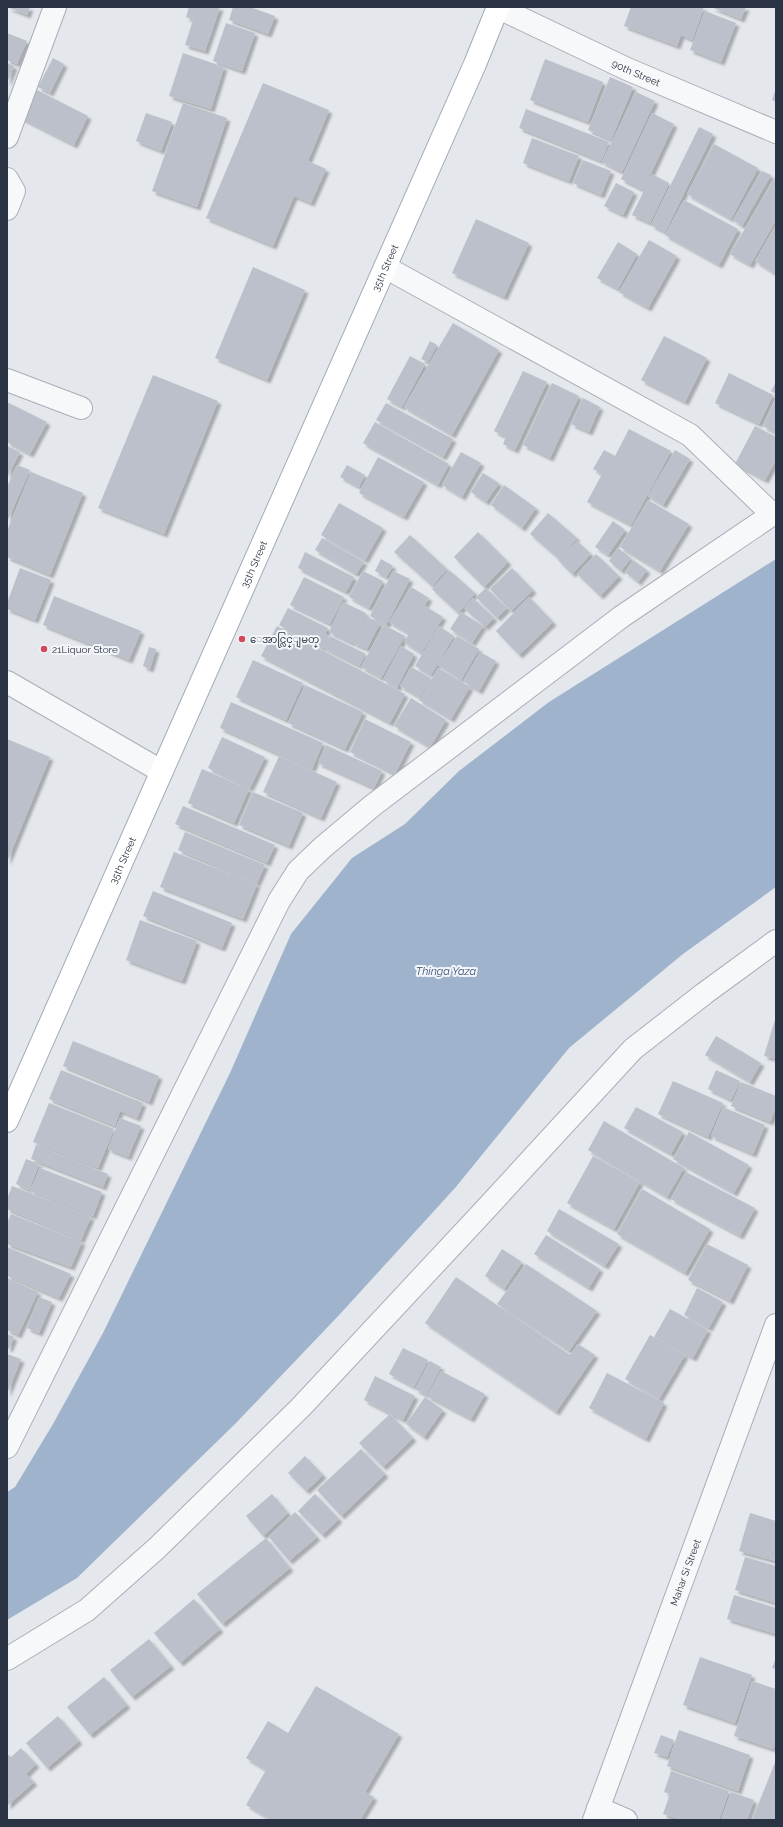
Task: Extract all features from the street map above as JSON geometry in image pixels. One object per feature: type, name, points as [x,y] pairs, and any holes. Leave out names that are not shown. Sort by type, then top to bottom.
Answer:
[{"type":"main road","name":"35th Street","points":[[7,1120],[385,267],[498,7]]},
{"type":"street","points":[[7,137],[55,7]]},
{"type":"street","name":"90th Street","points":[[498,7],[627,69],[776,132]]},
{"type":"street","points":[[7,180],[14,191],[7,209]]},
{"type":"street","points":[[7,1446],[275,908],[298,871],[322,848],[372,806],[621,617],[774,513],[690,435],[385,267]]},
{"type":"street","points":[[7,380],[81,408]]},
{"type":"street","points":[[7,682],[161,771]]},
{"type":"street","points":[[7,1659],[87,1610],[157,1548],[301,1407],[483,1212],[632,1049],[776,941]]},
{"type":"street","name":"Mahar Si Street","points":[[596,1814],[776,1325]]},
{"type":"street","points":[[596,1814],[626,1820]]},
{"type":"water","name":"Thinga Yaza","points":[[776,559],[776,887],[683,954],[569,1048],[455,1188],[341,1313],[236,1423],[77,1578],[7,1620],[7,1492],[15,1487],[53,1424],[103,1333],[230,1073],[291,934],[352,858],[405,824],[459,771],[549,702]]},
{"type":"building","points":[[7,7],[30,7],[27,15]]},
{"type":"building","points":[[189,7],[220,7],[205,51],[185,45],[193,20],[186,17]]},
{"type":"building","points":[[233,7],[250,7],[275,16],[268,34],[229,20]]},
{"type":"building","points":[[631,7],[704,7],[692,40],[681,35],[677,46],[624,26]]},
{"type":"building","points":[[711,7],[746,7],[741,19]]},
{"type":"building","points":[[705,11],[736,23],[721,62],[690,50]]},
{"type":"building","points":[[226,23],[255,33],[242,71],[213,61]]},
{"type":"building","points":[[7,33],[27,41],[17,64],[7,60]]},
{"type":"building","points":[[183,53],[224,67],[211,109],[169,96]]},
{"type":"building","points":[[53,58],[64,64],[50,93],[38,87]]},
{"type":"building","points":[[545,59],[603,82],[588,122],[530,100]]},
{"type":"building","points":[[7,63],[14,66],[7,83]]},
{"type":"building","points":[[610,77],[633,87],[611,140],[588,130]]},
{"type":"building","points":[[263,83],[329,110],[308,161],[326,169],[311,203],[294,196],[273,246],[206,218]]},
{"type":"building","points":[[776,88],[776,102],[772,100]]},
{"type":"building","points":[[35,89],[88,116],[74,145],[21,118]]},
{"type":"building","points":[[636,92],[655,101],[622,172],[602,162]]},
{"type":"building","points":[[183,103],[227,118],[197,207],[152,191]]},
{"type":"building","points":[[526,109],[609,142],[601,161],[519,128]]},
{"type":"building","points":[[146,113],[172,122],[161,151],[136,141]]},
{"type":"building","points":[[652,113],[674,124],[643,190],[621,179]]},
{"type":"building","points":[[699,127],[713,134],[665,232],[651,225]]},
{"type":"building","points":[[532,138],[579,156],[569,181],[523,163]]},
{"type":"building","points":[[714,144],[758,168],[731,219],[687,194]]},
{"type":"building","points":[[583,160],[611,171],[601,195],[573,183]]},
{"type":"building","points":[[762,171],[771,175],[742,226],[733,220]]},
{"type":"building","points":[[652,174],[669,183],[650,223],[632,215]]},
{"type":"building","points":[[776,176],[776,220],[750,265],[730,254]]},
{"type":"building","points":[[616,183],[634,192],[623,215],[604,206]]},
{"type":"building","points":[[684,200],[738,229],[719,265],[665,235]]},
{"type":"building","points":[[476,219],[529,243],[504,297],[452,273]]},
{"type":"building","points":[[776,225],[776,270],[774,273],[755,261]]},
{"type":"building","points":[[649,240],[677,256],[648,308],[619,292]]},
{"type":"building","points":[[618,242],[637,254],[618,289],[597,278]]},
{"type":"building","points":[[253,267],[305,290],[267,380],[215,358]]},
{"type":"building","points":[[453,323],[499,350],[452,435],[404,407]]},
{"type":"building","points":[[664,336],[707,358],[685,402],[641,380]]},
{"type":"building","points":[[430,341],[437,345],[428,362],[421,359]]},
{"type":"building","points":[[410,356],[425,364],[402,407],[387,399]]},
{"type":"building","points":[[523,371],[547,382],[515,450],[503,444],[506,437],[494,431]]},
{"type":"building","points":[[729,373],[773,395],[759,424],[715,403]]},
{"type":"building","points":[[153,375],[218,401],[164,534],[98,508]]},
{"type":"building","points":[[776,382],[776,394],[771,391]]},
{"type":"building","points":[[552,383],[579,396],[550,458],[523,445]]},
{"type":"building","points":[[583,398],[600,407],[589,432],[571,424]]},
{"type":"building","points":[[776,398],[776,433],[763,426]]},
{"type":"building","points":[[7,402],[47,422],[30,454],[7,442]]},
{"type":"building","points":[[386,403],[453,439],[443,457],[376,420]]},
{"type":"building","points":[[375,422],[449,464],[438,485],[363,443]]},
{"type":"building","points":[[755,426],[776,437],[776,460],[765,480],[735,464]]},
{"type":"building","points":[[629,429],[671,451],[631,525],[587,502],[602,474],[593,469],[604,450],[615,456]]},
{"type":"building","points":[[7,446],[20,452],[7,478]]},
{"type":"building","points":[[675,450],[690,459],[663,505],[648,496]]},
{"type":"building","points":[[461,452],[481,463],[462,497],[442,485]]},
{"type":"building","points":[[378,457],[424,482],[404,517],[359,493]]},
{"type":"building","points":[[17,465],[30,470],[7,522],[7,487]]},
{"type":"building","points":[[347,465],[365,475],[359,487],[340,477]]},
{"type":"building","points":[[31,472],[83,493],[50,575],[7,557],[7,531]]},
{"type":"building","points":[[483,473],[499,483],[486,502],[471,492]]},
{"type":"building","points":[[504,485],[536,508],[522,528],[491,505]]},
{"type":"building","points":[[648,500],[689,524],[660,571],[620,547]]},
{"type":"building","points":[[339,503],[383,528],[365,560],[321,535]]},
{"type":"building","points":[[548,513],[577,538],[559,559],[530,534]]},
{"type":"building","points":[[613,521],[625,530],[608,555],[595,547]]},
{"type":"building","points":[[478,532],[508,562],[484,587],[454,557]]},
{"type":"building","points":[[410,535],[447,569],[432,586],[394,552]]},
{"type":"building","points":[[322,538],[364,562],[356,574],[315,550]]},
{"type":"building","points":[[577,541],[591,554],[572,574],[558,560]]},
{"type":"building","points":[[618,548],[631,558],[621,571],[609,561]]},
{"type":"building","points":[[305,552],[354,577],[346,592],[298,568]]},
{"type":"building","points":[[596,554],[619,576],[600,596],[577,574]]},
{"type":"building","points":[[381,559],[393,566],[386,577],[375,571]]},
{"type":"building","points":[[633,560],[647,570],[638,582],[625,572]]},
{"type":"building","points":[[20,568],[51,580],[35,620],[7,609],[7,603]]},
{"type":"building","points":[[512,568],[533,590],[511,611],[490,589]]},
{"type":"building","points":[[449,570],[475,593],[458,613],[432,589]]},
{"type":"building","points":[[363,571],[383,581],[369,608],[349,597]]},
{"type":"building","points":[[393,571],[410,579],[386,625],[370,616]]},
{"type":"building","points":[[304,577],[344,597],[330,624],[290,605]]},
{"type":"building","points":[[411,587],[429,598],[408,633],[389,622]]},
{"type":"building","points":[[486,588],[507,608],[497,618],[476,597]]},
{"type":"building","points":[[54,596],[141,631],[129,660],[43,625]]},
{"type":"building","points":[[529,597],[553,622],[519,655],[496,631]]},
{"type":"building","points":[[473,598],[494,618],[485,627],[464,608]]},
{"type":"building","points":[[343,602],[366,613],[352,643],[329,632]]},
{"type":"building","points":[[425,606],[443,617],[421,653],[404,642]]},
{"type":"building","points":[[288,608],[328,628],[325,634],[329,636],[323,648],[279,625]]},
{"type":"building","points":[[461,612],[483,626],[472,643],[450,629]]},
{"type":"building","points":[[366,616],[380,623],[367,649],[353,643]]},
{"type":"building","points":[[384,625],[405,636],[381,678],[361,667]]},
{"type":"building","points":[[277,626],[405,694],[390,723],[261,656]]},
{"type":"building","points":[[439,626],[454,636],[431,675],[415,666]]},
{"type":"building","points":[[330,636],[366,654],[359,666],[324,648]]},
{"type":"building","points":[[457,636],[479,649],[461,680],[438,665]]},
{"type":"building","points":[[401,646],[414,654],[397,688],[383,680]]},
{"type":"building","points":[[149,647],[156,649],[150,669],[143,666]]},
{"type":"building","points":[[480,652],[496,661],[479,691],[463,681]]},
{"type":"building","points":[[253,660],[303,683],[286,720],[236,697]]},
{"type":"building","points":[[411,667],[431,678],[419,697],[400,686]]},
{"type":"building","points":[[438,668],[470,687],[451,719],[419,700]]},
{"type":"building","points":[[305,685],[363,712],[345,749],[288,723]]},
{"type":"building","points":[[411,698],[446,720],[430,747],[394,726]]},
{"type":"building","points":[[231,702],[323,743],[312,769],[220,728]]},
{"type":"building","points":[[365,719],[411,742],[395,774],[350,752]]},
{"type":"building","points":[[222,737],[265,757],[250,788],[208,768]]},
{"type":"building","points":[[7,739],[50,757],[7,862]]},
{"type":"building","points":[[326,745],[382,771],[374,788],[318,763]]},
{"type":"building","points":[[279,756],[337,782],[321,818],[263,792]]},
{"type":"building","points":[[202,769],[249,789],[234,823],[188,803]]},
{"type":"building","points":[[253,792],[303,813],[289,846],[239,825]]},
{"type":"building","points":[[183,806],[275,845],[267,863],[175,824]]},
{"type":"building","points":[[185,832],[265,865],[257,883],[178,850]]},
{"type":"building","points":[[174,852],[257,884],[243,919],[160,887]]},
{"type":"building","points":[[153,891],[232,923],[222,948],[143,916]]},
{"type":"building","points":[[140,920],[197,941],[182,981],[126,960]]},
{"type":"building","points":[[776,1016],[776,1059],[764,1056]]},
{"type":"building","points":[[716,1036],[761,1063],[750,1082],[705,1055]]},
{"type":"building","points":[[73,1041],[159,1076],[149,1102],[63,1066]]},
{"type":"building","points":[[61,1070],[143,1103],[137,1118],[120,1111],[115,1126],[49,1099]]},
{"type":"building","points":[[716,1070],[740,1081],[731,1100],[708,1089]]},
{"type":"building","points":[[673,1081],[723,1103],[708,1137],[658,1114]]},
{"type":"building","points":[[741,1082],[776,1096],[776,1107],[770,1122],[731,1106]]},
{"type":"building","points":[[49,1103],[114,1129],[98,1168],[33,1142]]},
{"type":"building","points":[[636,1107],[683,1132],[671,1154],[624,1128]]},
{"type":"building","points":[[723,1107],[765,1125],[753,1154],[711,1136]]},
{"type":"building","points":[[120,1118],[141,1126],[128,1157],[108,1149]]},
{"type":"building","points":[[604,1121],[684,1168],[667,1197],[588,1150]]},
{"type":"building","points":[[689,1132],[749,1165],[734,1193],[673,1159]]},
{"type":"building","points":[[36,1145],[108,1174],[103,1187],[31,1159]]},
{"type":"building","points":[[593,1156],[640,1182],[614,1229],[567,1203]]},
{"type":"building","points":[[26,1159],[39,1164],[29,1190],[16,1184]]},
{"type":"building","points":[[40,1168],[102,1192],[93,1216],[30,1191]]},
{"type":"building","points":[[686,1172],[755,1208],[740,1236],[671,1199]]},
{"type":"building","points":[[12,1186],[91,1217],[81,1240],[7,1209],[7,1199]]},
{"type":"building","points":[[642,1189],[710,1229],[685,1273],[617,1234]]},
{"type":"building","points":[[559,1209],[619,1244],[605,1266],[547,1231]]},
{"type":"building","points":[[11,1214],[82,1242],[71,1267],[7,1244],[7,1223]]},
{"type":"building","points":[[546,1235],[600,1269],[589,1288],[534,1254]]},
{"type":"building","points":[[707,1244],[748,1265],[730,1301],[688,1280]]},
{"type":"building","points":[[7,1247],[71,1274],[59,1298],[7,1276]]},
{"type":"building","points":[[502,1249],[522,1262],[504,1289],[485,1276]]},
{"type":"building","points":[[526,1264],[597,1311],[569,1351],[497,1304]]},
{"type":"building","points":[[456,1277],[570,1355],[578,1344],[595,1355],[556,1412],[425,1323]]},
{"type":"building","points":[[7,1278],[38,1292],[18,1335],[7,1330]]},
{"type":"building","points":[[697,1288],[723,1302],[709,1328],[684,1315]]},
{"type":"building","points":[[39,1297],[52,1302],[39,1333],[27,1328]]},
{"type":"building","points":[[670,1309],[708,1330],[693,1358],[654,1337]]},
{"type":"building","points":[[7,1334],[14,1337],[9,1349],[7,1348]]},
{"type":"building","points":[[650,1335],[685,1355],[659,1399],[625,1379]]},
{"type":"building","points":[[403,1348],[428,1360],[414,1387],[389,1374]]},
{"type":"building","points":[[7,1354],[21,1359],[7,1394]]},
{"type":"building","points":[[430,1361],[441,1367],[426,1395],[415,1389]]},
{"type":"building","points":[[441,1371],[485,1394],[471,1419],[427,1396]]},
{"type":"building","points":[[607,1373],[664,1403],[646,1439],[589,1408]]},
{"type":"building","points":[[375,1376],[415,1396],[403,1420],[364,1400]]},
{"type":"building","points":[[425,1397],[443,1410],[424,1437],[406,1424]]},
{"type":"building","points":[[390,1414],[413,1438],[383,1467],[359,1443]]},
{"type":"building","points":[[361,1449],[385,1474],[341,1516],[317,1490]]},
{"type":"building","points":[[305,1456],[323,1475],[306,1491],[288,1473]]},
{"type":"building","points":[[272,1494],[288,1513],[263,1536],[246,1516]]},
{"type":"building","points":[[315,1494],[339,1519],[322,1535],[298,1511]]},
{"type":"building","points":[[295,1512],[317,1537],[289,1561],[269,1537]]},
{"type":"building","points":[[750,1513],[776,1521],[776,1561],[739,1551]]},
{"type":"building","points":[[266,1538],[290,1568],[222,1624],[197,1594]]},
{"type":"building","points":[[745,1557],[776,1566],[776,1603],[735,1590]]},
{"type":"building","points":[[734,1595],[776,1608],[776,1634],[727,1619]]},
{"type":"building","points":[[194,1599],[220,1629],[180,1663],[154,1633]]},
{"type":"building","points":[[149,1639],[171,1666],[132,1697],[110,1670]]},
{"type":"building","points":[[700,1657],[752,1675],[735,1723],[683,1705]]},
{"type":"building","points":[[776,1657],[776,1669],[772,1668]]},
{"type":"building","points":[[104,1677],[127,1705],[90,1735],[67,1707]]},
{"type":"building","points":[[752,1681],[776,1689],[776,1741],[773,1749],[734,1736]]},
{"type":"building","points":[[316,1686],[399,1734],[365,1792],[374,1797],[360,1820],[350,1818],[349,1820],[272,1820],[246,1805],[266,1770],[246,1758],[268,1721],[288,1733]]},
{"type":"building","points":[[58,1716],[79,1741],[47,1768],[26,1743]]},
{"type":"building","points":[[679,1730],[750,1755],[738,1791],[667,1766]]},
{"type":"building","points":[[661,1735],[674,1740],[667,1757],[654,1753]]},
{"type":"building","points":[[21,1748],[36,1764],[26,1774],[34,1782],[7,1806],[7,1757],[9,1755],[11,1757]]},
{"type":"building","points":[[776,1760],[776,1820],[752,1820]]},
{"type":"building","points":[[671,1771],[729,1791],[719,1820],[682,1820],[663,1814],[670,1794],[664,1792]]},
{"type":"building","points":[[731,1792],[754,1800],[747,1820],[721,1820]]},
{"type":"place","name":"ေအာင္လြင္ျမတ္","points":[[242,639]]},
{"type":"place","name":"21Liquor Store","points":[[44,649]]}]
